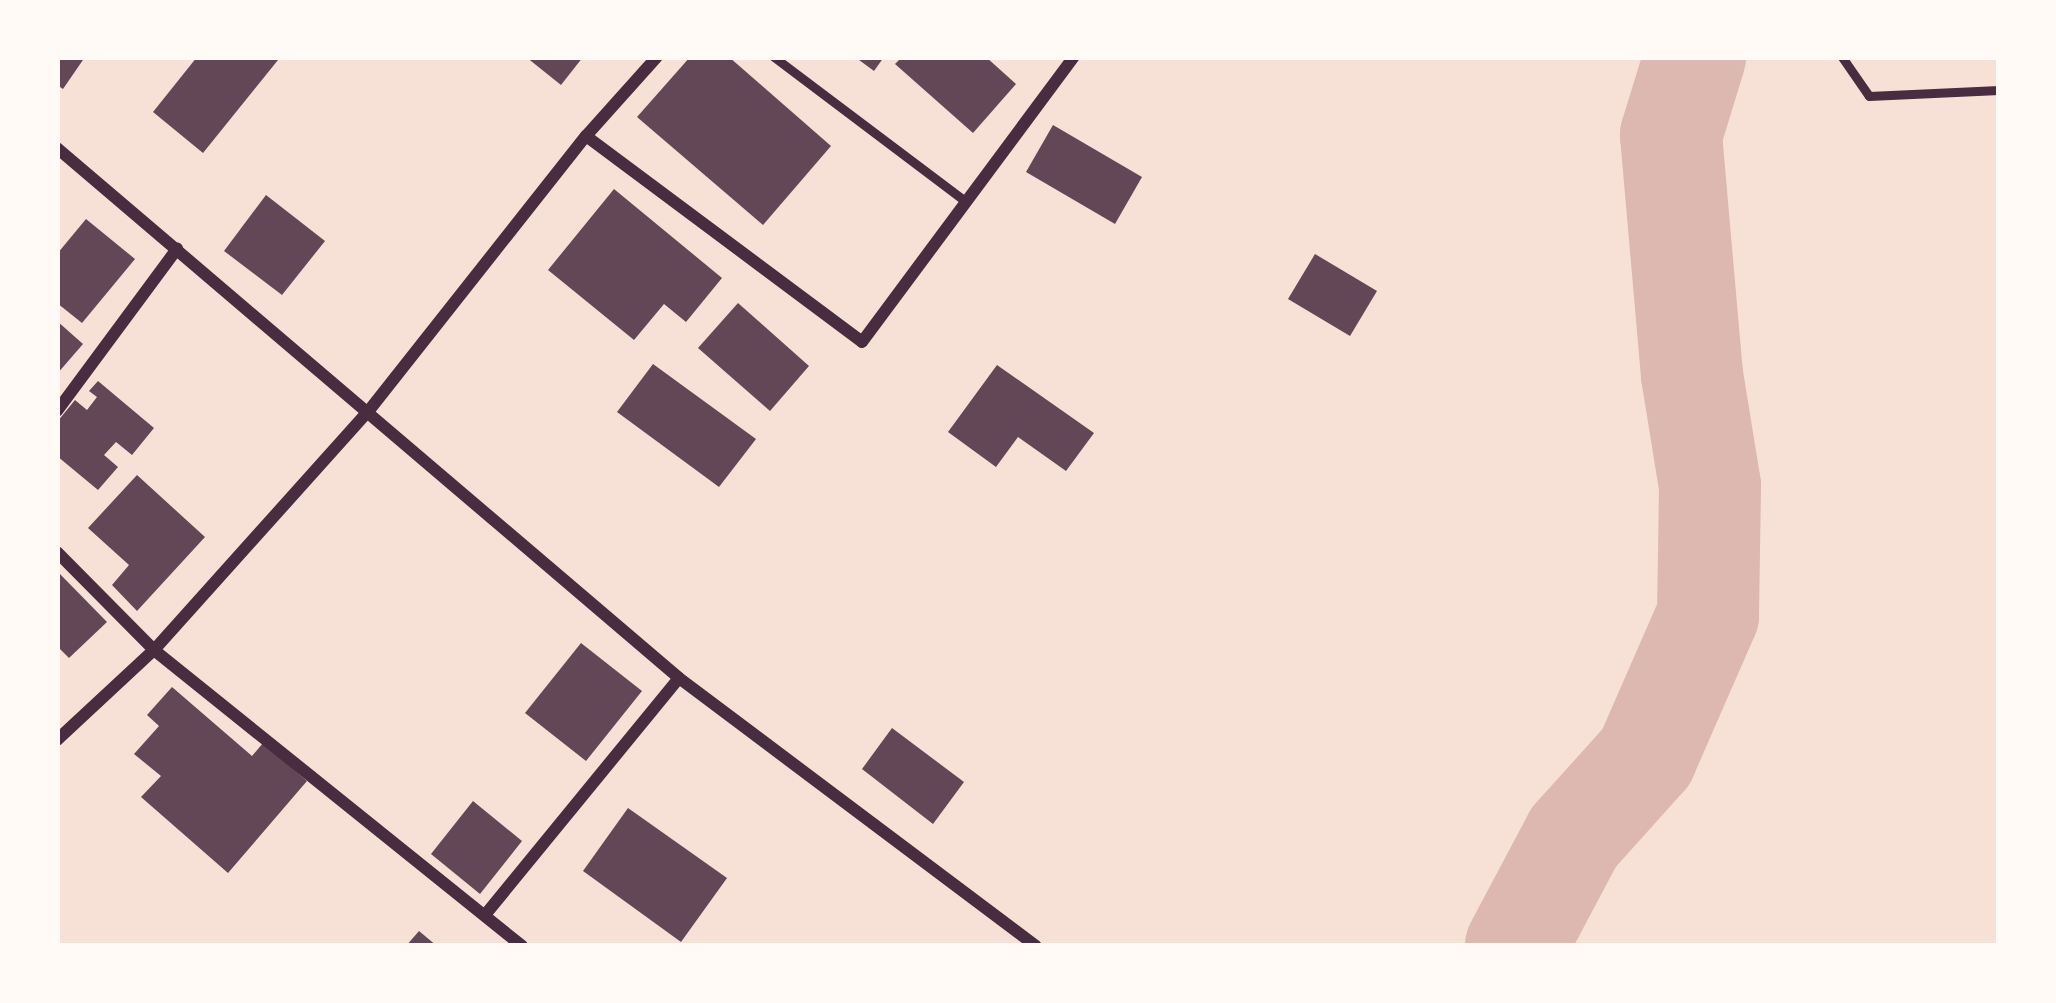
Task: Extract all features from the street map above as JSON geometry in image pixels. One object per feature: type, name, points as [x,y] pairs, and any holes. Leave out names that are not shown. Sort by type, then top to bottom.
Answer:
[{"type":"street","points":[[57,740],[154,650],[368,413],[586,136],[657,57]]},
{"type":"street","points":[[586,136],[862,342],[1074,57]]},
{"type":"street","points":[[57,148],[679,678],[1036,946]]},
{"type":"street","points":[[57,411],[177,250]]},
{"type":"street","points":[[57,552],[154,650],[522,946]]},
{"type":"street","points":[[484,915],[679,678]]},
{"type":"lane","points":[[774,57],[964,201]]},
{"type":"lane","points":[[1842,57],[1840,62],[1869,96],[1999,90]]},
{"type":"building","points":[[57,57],[85,57],[63,89],[57,85]]},
{"type":"building","points":[[197,57],[278,60],[203,153],[153,112]]},
{"type":"building","points":[[526,57],[583,57],[561,85]]},
{"type":"building","points":[[690,57],[729,57],[831,146],[763,225],[637,117]]},
{"type":"building","points":[[855,57],[884,57],[874,71]]},
{"type":"building","points":[[902,57],[986,57],[1016,84],[973,133],[895,64]]},
{"type":"building","points":[[1053,125],[1142,177],[1115,224],[1026,172]]},
{"type":"building","points":[[614,189],[722,278],[686,322],[664,304],[634,340],[548,270]]},
{"type":"building","points":[[266,195],[325,241],[282,295],[224,251]]},
{"type":"building","points":[[86,219],[135,259],[82,323],[57,303],[57,254]]},
{"type":"building","points":[[1315,254],[1377,291],[1350,336],[1288,299]]},
{"type":"building","points":[[738,303],[809,366],[770,411],[698,348]]},
{"type":"building","points":[[57,321],[83,344],[57,374]]},
{"type":"building","points":[[653,364],[756,439],[719,487],[617,412]]},
{"type":"building","points":[[997,365],[1094,433],[1066,471],[1018,437],[996,467],[948,432]]},
{"type":"building","points":[[98,381],[154,428],[132,455],[116,442],[104,455],[118,467],[98,490],[57,456],[57,422],[75,400],[87,410],[97,397],[89,391]]},
{"type":"building","points":[[137,475],[205,537],[137,611],[112,585],[129,565],[88,528]]},
{"type":"building","points":[[57,571],[107,622],[69,658],[57,646]]},
{"type":"building","points":[[581,643],[642,691],[586,761],[525,713]]},
{"type":"building","points":[[172,687],[252,756],[263,743],[307,781],[228,873],[141,797],[161,776],[134,754],[159,726],[147,715]]},
{"type":"building","points":[[892,728],[964,782],[933,824],[862,769]]},
{"type":"building","points":[[473,801],[522,841],[480,894],[431,854]]},
{"type":"building","points":[[628,808],[727,878],[681,942],[583,871]]},
{"type":"building","points":[[419,931],[437,946],[406,946]]},
{"type":"waterway","points":[[1516,946],[1574,837],[1646,757],[1708,615],[1710,486],[1692,375],[1671,135],[1695,57]]}]
